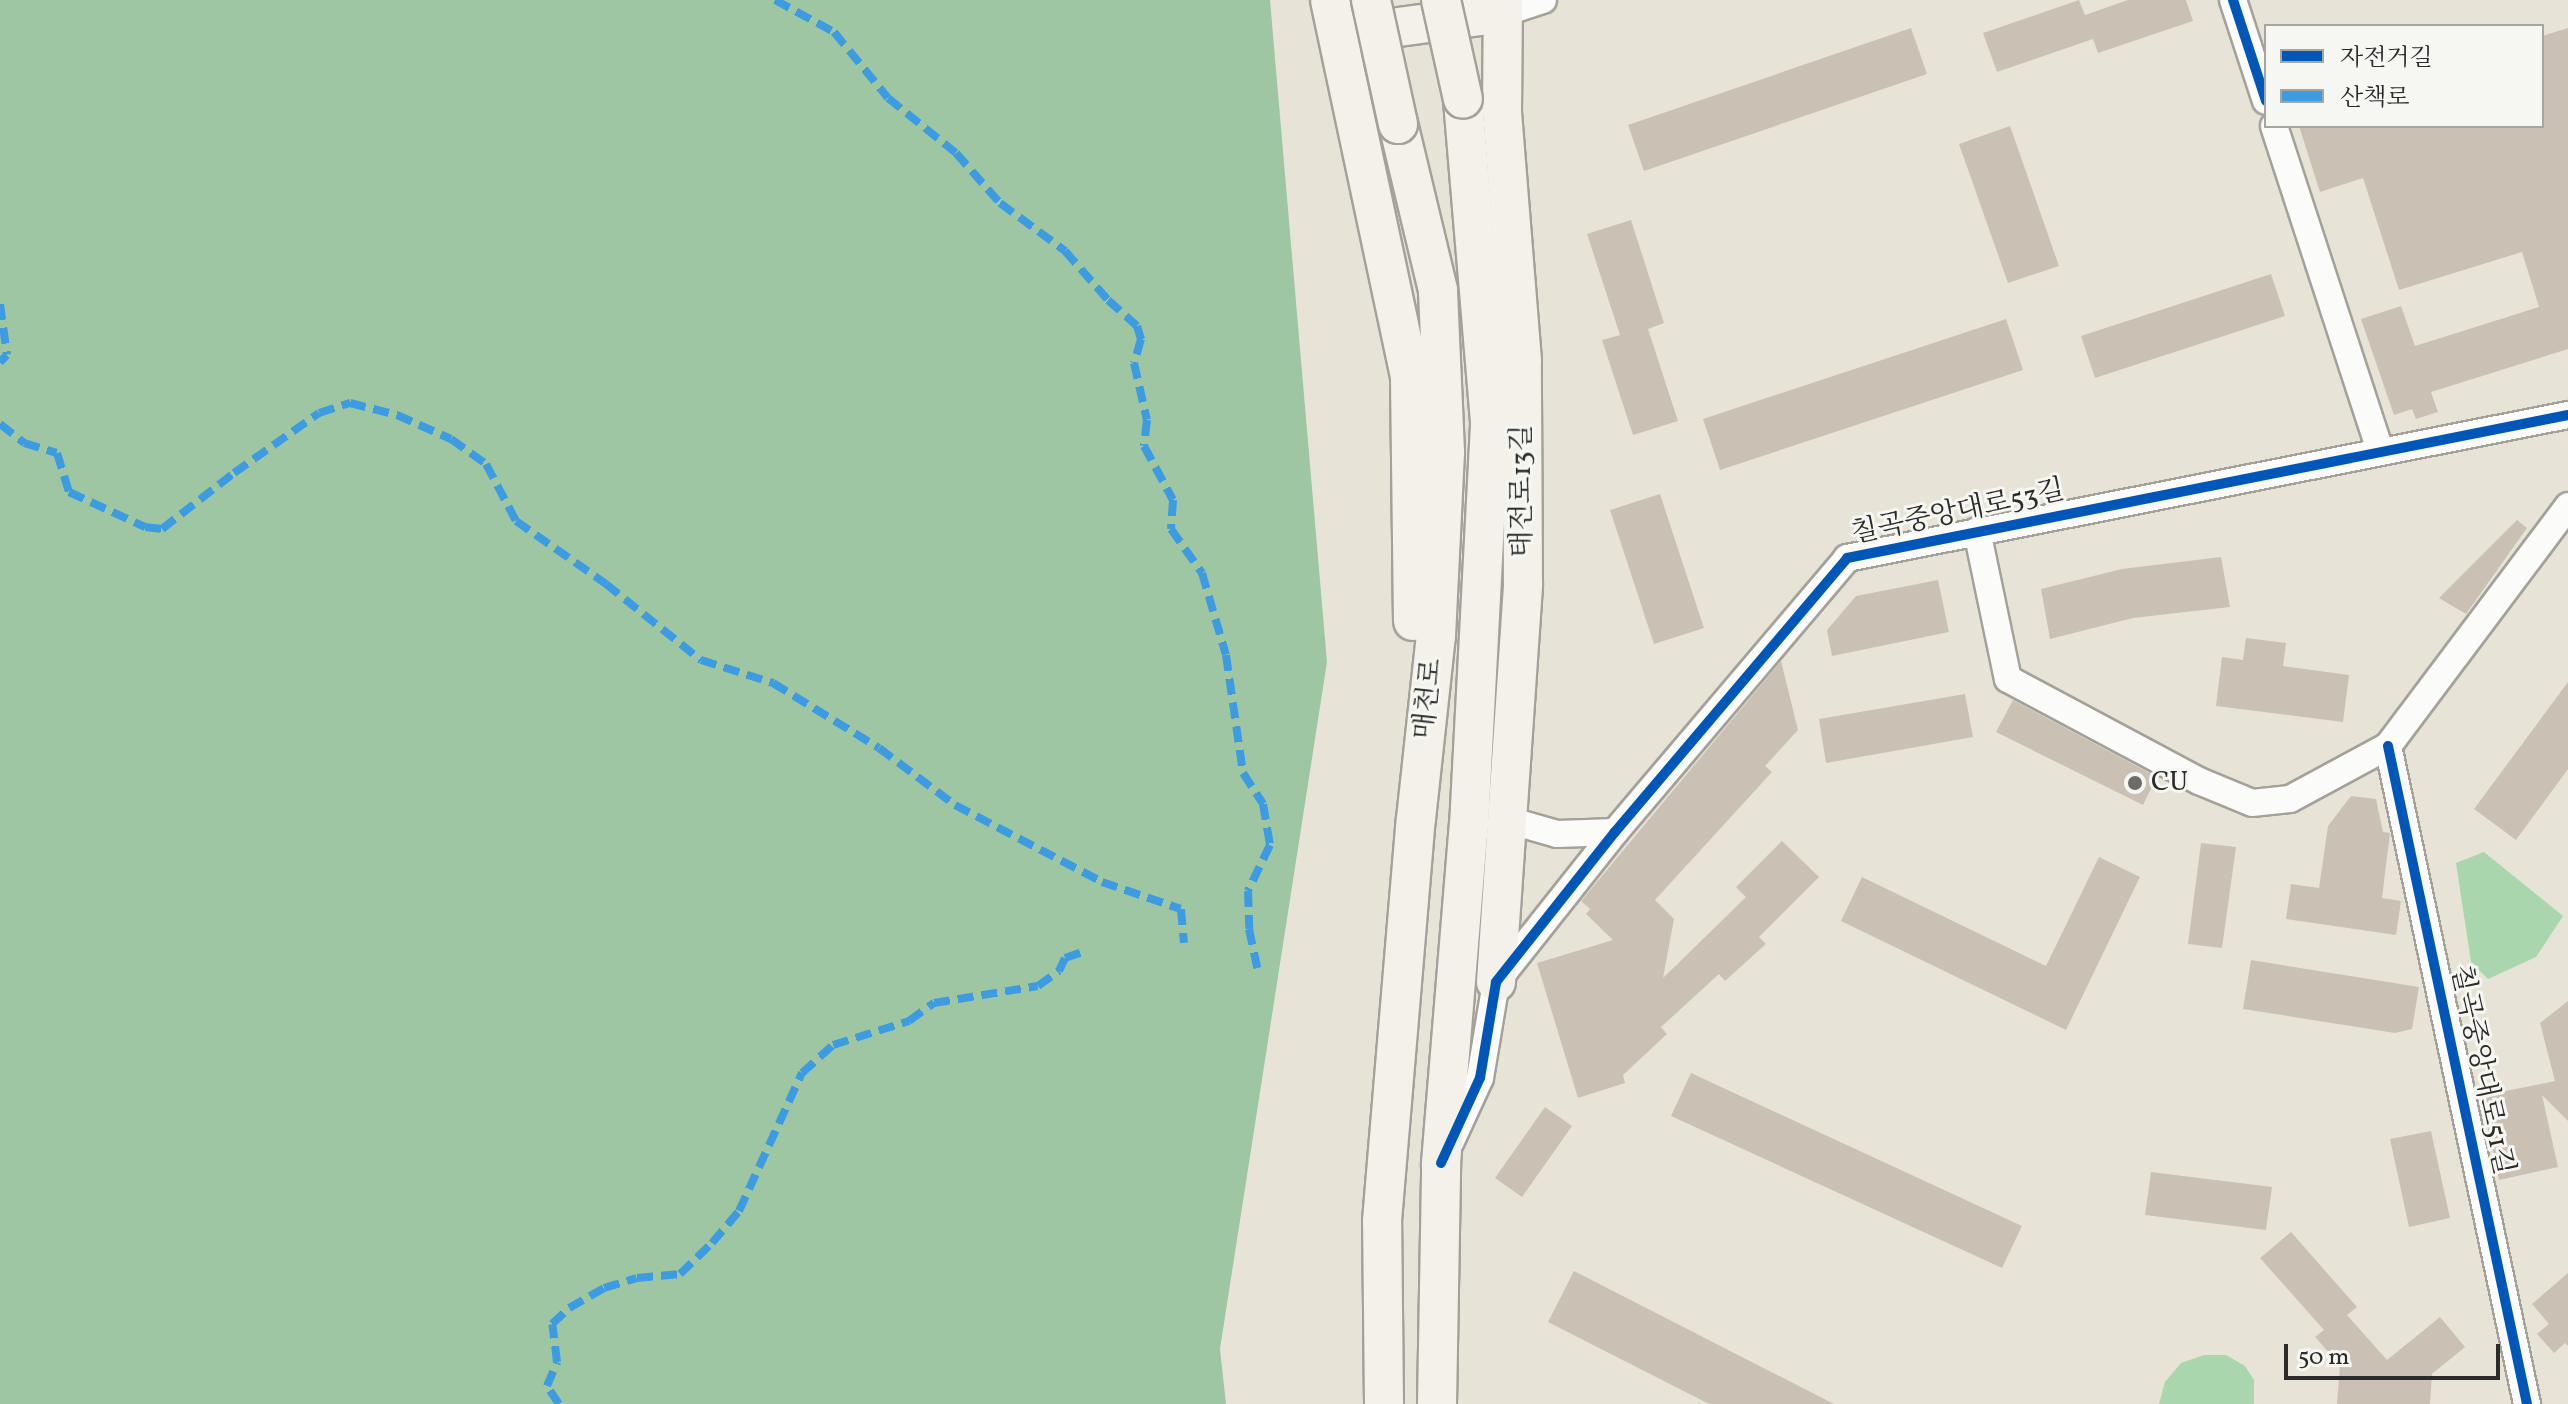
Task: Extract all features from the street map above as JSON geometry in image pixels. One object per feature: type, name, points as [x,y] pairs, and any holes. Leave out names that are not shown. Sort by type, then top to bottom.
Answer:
[{"type":"main road","name":"매천로","points":[[1371,0],[1438,290],[1445,452],[1436,636],[1416,819],[1382,1221],[1384,1404]]},
{"type":"main road","name":"매천로","points":[[1437,1404],[1441,1163],[1469,826],[1490,422],[1463,99],[1441,0]]},
{"type":"main road","points":[[1416,819],[1410,376],[1333,18],[1503,6]]},
{"type":"main road","name":"태전로13길","points":[[1496,982],[1523,584],[1522,393],[1502,111],[1503,6]]},
{"type":"street","points":[[1503,6],[1543,0]]},
{"type":"street","points":[[2233,0],[2264,95]]},
{"type":"street","points":[[2275,128],[2380,451]]},
{"type":"street","name":"칠곡중앙대로53길","points":[[1441,1163],[1480,1078],[1496,982],[1615,832],[1847,558],[2568,415]]},
{"type":"street","points":[[1977,531],[2008,679],[2199,781],[2252,803],[2290,799],[2388,746],[2568,506]]},
{"type":"street","name":"칠곡중앙대로51길","points":[[2388,746],[2527,1404]]},
{"type":"street","points":[[1508,820],[1557,834],[1615,832]]},
{"type":"green space","points":[[0,0],[1270,0],[1327,662],[1220,1349],[1226,1404],[0,1404]]},
{"type":"green space","points":[[2484,852],[2563,916],[2536,957],[2488,979],[2471,962],[2456,863]]},
{"type":"green space","points":[[2204,1355],[2226,1355],[2245,1366],[2254,1380],[2254,1404],[2159,1404],[2165,1382],[2181,1363]]},
{"type":"building","points":[[2079,0],[2085,15],[2128,0],[2186,0],[2193,21],[2098,53],[2093,39],[1997,72],[1983,33]]},
{"type":"building","points":[[1911,28],[1927,74],[1644,171],[1628,125]]},
{"type":"building","points":[[2568,28],[2568,349],[2431,392],[2438,412],[2416,419],[2412,409],[2394,415],[2361,319],[2401,306],[2415,346],[2539,307],[2522,252],[2399,290],[2363,178],[2320,192],[2300,128],[2544,128],[2544,35]]},
{"type":"building","points":[[2010,126],[2059,266],[2008,283],[1959,144]]},
{"type":"building","points":[[1631,220],[1664,323],[1648,329],[1678,421],[1633,435],[1602,340],[1620,335],[1587,234]]},
{"type":"building","points":[[2271,274],[2285,316],[2095,378],[2081,336]]},
{"type":"building","points":[[2006,319],[2023,370],[1720,470],[1703,419]]},
{"type":"building","points":[[1660,494],[1704,628],[1654,644],[1610,510]]},
{"type":"building","points":[[2517,520],[2527,528],[2466,614],[2439,598]]},
{"type":"building","points":[[2221,557],[2230,607],[2133,618],[2050,639],[2041,589],[2122,569]]},
{"type":"building","points":[[1938,580],[1949,632],[1832,656],[1827,630],[1856,596]]},
{"type":"building","points":[[2246,638],[2286,643],[2283,666],[2349,675],[2343,722],[2216,706],[2222,657],[2243,660]]},
{"type":"building","points":[[1781,661],[1798,730],[1765,766],[1772,772],[1655,900],[1674,919],[1663,978],[1746,897],[1736,887],[1782,841],[1819,877],[1759,937],[1766,944],[1725,981],[1719,974],[1661,1027],[1667,1034],[1623,1075],[1625,1083],[1578,1098],[1537,963],[1613,940],[1586,914],[1590,909],[1581,901]]},
{"type":"building","points":[[2568,682],[2568,769],[2516,840],[2474,809]]},
{"type":"building","points":[[1965,694],[1973,737],[1826,763],[1819,719]]},
{"type":"building","points":[[2013,700],[2157,777],[2143,805],[1996,732]]},
{"type":"building","points":[[2351,796],[2376,799],[2383,832],[2390,833],[2382,898],[2401,901],[2396,935],[2286,919],[2291,884],[2319,888],[2328,826]]},
{"type":"building","points":[[2201,843],[2236,847],[2222,948],[2188,944]]},
{"type":"building","points":[[2099,857],[2140,877],[2066,1030],[1841,921],[1862,877],[2046,966]]},
{"type":"building","points":[[2251,960],[2419,987],[2412,1029],[2395,1033],[2243,1009]]},
{"type":"building","points":[[2568,1001],[2568,1121],[2542,1095],[2558,1167],[2499,1180],[2481,1096],[2555,1081],[2540,1023]]},
{"type":"building","points":[[1691,1073],[2022,1226],[2002,1268],[1671,1116]]},
{"type":"building","points":[[1545,1107],[1572,1126],[1522,1197],[1495,1178]]},
{"type":"building","points":[[2431,1131],[2450,1218],[2409,1227],[2390,1139]]},
{"type":"building","points":[[2151,1172],[2272,1187],[2266,1230],[2145,1215]]},
{"type":"building","points":[[2291,1232],[2357,1307],[2347,1315],[2387,1360],[2440,1317],[2465,1347],[2432,1374],[2430,1404],[2337,1404],[2340,1365],[2315,1337],[2324,1330],[2260,1258]]},
{"type":"building","points":[[1574,1271],[1834,1404],[1709,1404],[1548,1322]]},
{"type":"building","points":[[2568,1273],[2568,1346],[2565,1343],[2554,1353],[2537,1334],[2549,1324],[2532,1304]]},
{"type":"marked path","points":[[775,0],[834,32],[888,98],[956,153],[1000,203],[1065,251],[1108,300],[1137,326],[1141,339],[1134,363],[1147,420],[1144,446],[1173,500],[1171,529],[1202,573],[1226,655],[1243,773],[1263,804],[1270,845],[1248,891],[1249,929],[1257,968]]},
{"type":"marked path","points":[[0,304],[7,355],[0,362]]},
{"type":"marked path","points":[[0,424],[24,443],[57,453],[69,492],[145,527],[162,529],[319,413],[350,403],[397,415],[451,439],[486,464],[516,521],[606,584],[701,660],[773,683],[879,748],[955,805],[1102,882],[1181,909],[1184,943]]},
{"type":"marked path","points":[[559,1404],[547,1386],[557,1362],[552,1324],[569,1308],[604,1288],[637,1278],[680,1274],[712,1243],[739,1211],[802,1073],[833,1045],[909,1021],[934,1003],[1038,986],[1059,971],[1065,958],[1082,952]]},
{"type":"cycle path","points":[[2233,0],[2264,95]]},
{"type":"cycle path","points":[[1441,1163],[1480,1078],[1496,982],[1615,832],[1847,558],[2568,415]]},
{"type":"cycle path","points":[[2388,746],[2527,1404]]},
{"type":"place","name":"CU","points":[[2135,783]]}]
